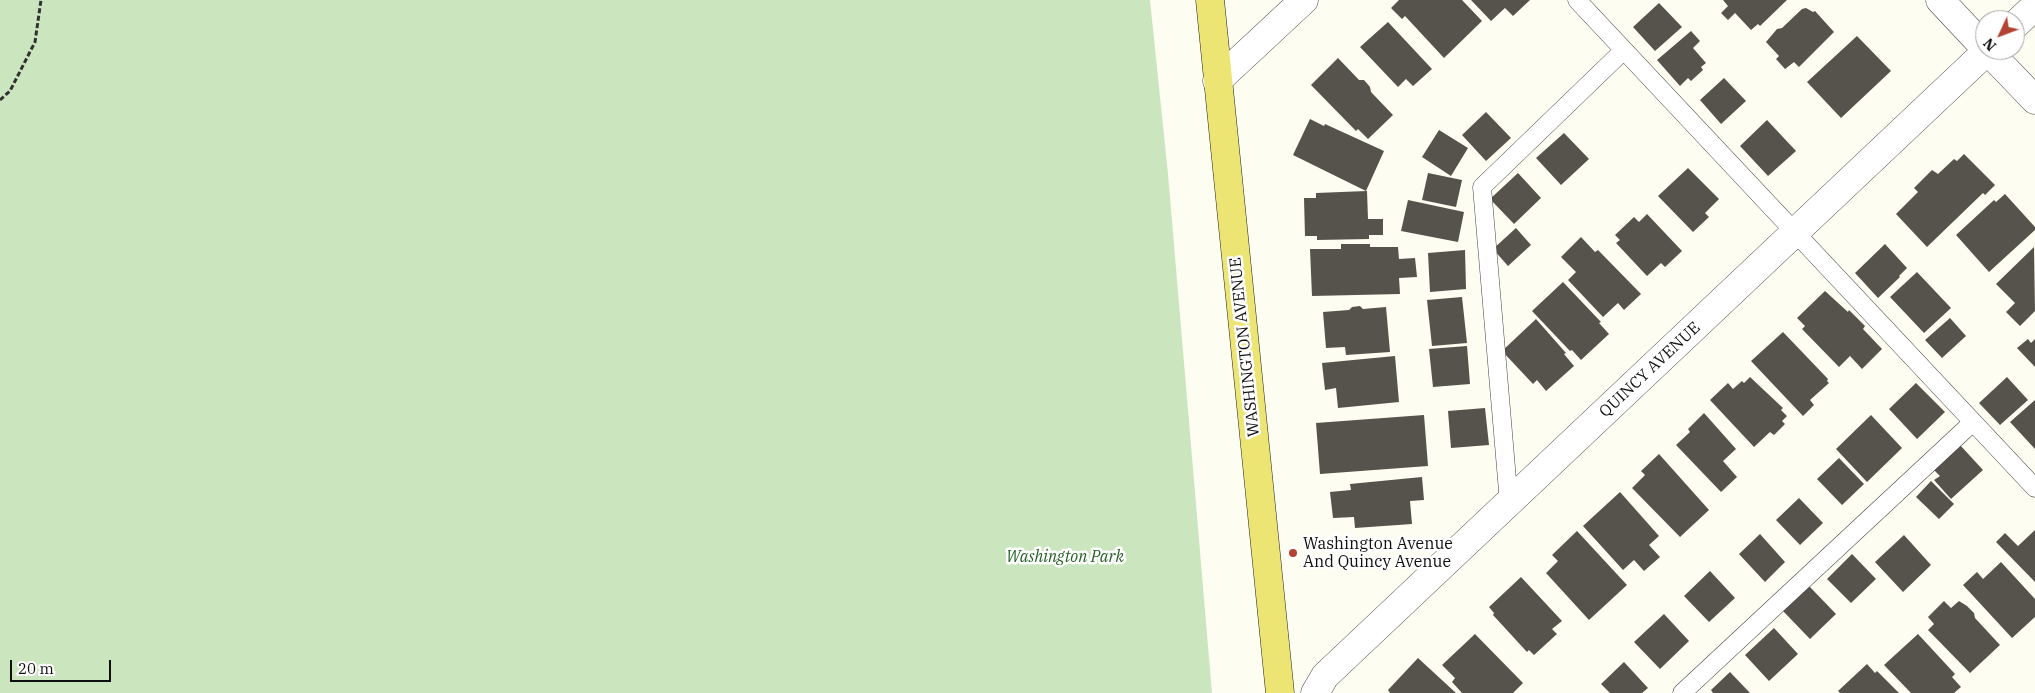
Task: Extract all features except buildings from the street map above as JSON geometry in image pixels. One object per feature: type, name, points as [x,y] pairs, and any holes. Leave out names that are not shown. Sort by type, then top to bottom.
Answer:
[{"type":"main road","name":"WASHINGTON AVENUE","points":[[1210,0],[1280,693]]},
{"type":"street","points":[[1217,82],[1304,0]]},
{"type":"street","points":[[1940,0],[1975,37]]},
{"type":"street","points":[[2025,16],[2035,6]]},
{"type":"street","name":"QUINCY AVENUE","points":[[1315,693],[1325,676],[1976,60]]},
{"type":"street","points":[[1997,60],[2035,100]]},
{"type":"lane","points":[[1577,0],[2035,488]]},
{"type":"lane","points":[[1509,503],[1482,187],[1624,50]]},
{"type":"lane","points":[[1682,693],[1974,422]]},
{"type":"path","points":[[0,100],[10,91],[35,42],[41,0]]},
{"type":"green space","name":"Washington Park","points":[[0,0],[1150,0],[1168,174],[1212,693],[0,693]]},
{"type":"place","name":"Washington Avenue And Quincy Avenue","points":[[1293,553]]}]
